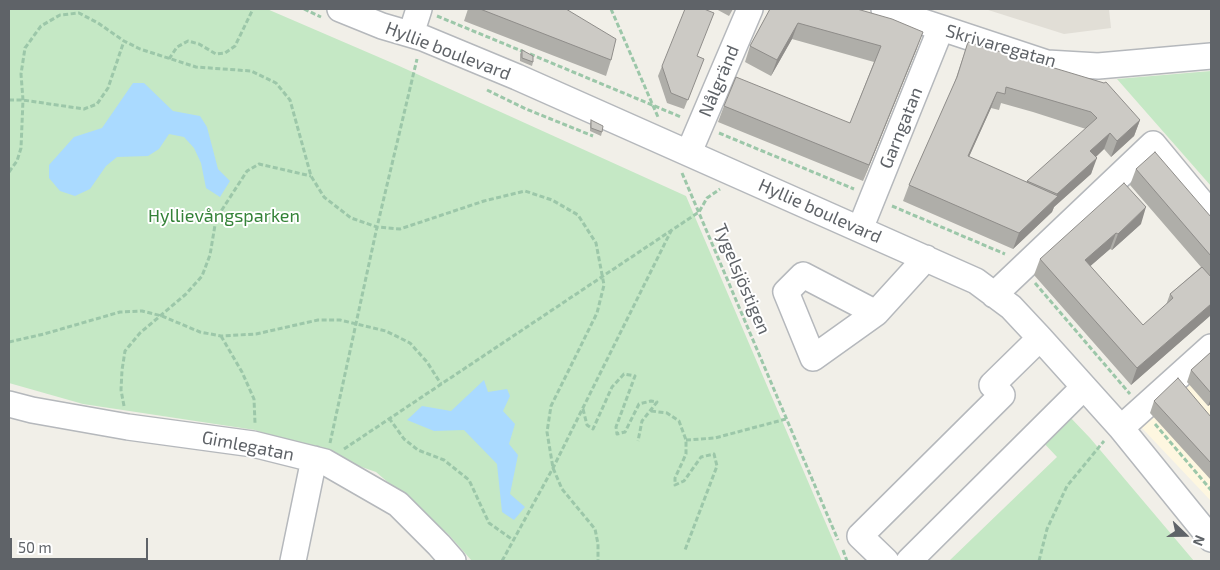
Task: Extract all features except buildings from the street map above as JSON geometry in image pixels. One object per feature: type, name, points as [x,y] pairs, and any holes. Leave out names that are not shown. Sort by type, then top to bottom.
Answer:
[{"type":"street","name":"Hyllie boulevard","points":[[340,9],[382,26],[417,36],[517,77],[976,281],[1011,307],[1040,338],[1084,387],[1113,434],[1211,539]]},
{"type":"street","points":[[417,36],[419,9]]},
{"type":"street","name":"Nålgränd","points":[[679,148],[750,9]]},
{"type":"street","name":"Skrivaregatan","points":[[884,9],[1047,63],[1098,66],[1211,56]]},
{"type":"street","name":"Garngatan","points":[[860,228],[941,28]]},
{"type":"street","points":[[994,295],[1153,144],[1211,214]]},
{"type":"street","points":[[876,313],[926,258]]},
{"type":"street","points":[[886,561],[860,536],[1002,395],[992,385],[1040,338]]},
{"type":"street","points":[[1113,434],[1211,347]]},
{"type":"street","points":[[909,561],[1084,387]]},
{"type":"street","name":"Gimlegatan","points":[[9,404],[32,410],[128,427],[253,444],[320,461],[398,504],[453,561]]},
{"type":"street","points":[[293,561],[320,461]]},
{"type":"path","points":[[169,59],[177,47],[188,41],[199,44],[216,54],[225,53],[235,46],[253,9]]},
{"type":"path","name":"Tygelsjöstigen","points":[[611,9],[679,148],[699,212],[847,561]]},
{"type":"path","points":[[9,172],[17,161],[21,148],[23,100],[21,74],[25,48],[41,26],[60,14],[79,13],[140,49],[196,67],[251,71],[276,83],[290,100],[311,176],[324,197],[351,218],[377,227],[400,229],[484,201],[525,191],[552,200],[578,215],[596,243],[604,285],[597,314],[551,406],[546,432],[553,468],[562,489],[594,529],[598,544],[598,561]]},
{"type":"path","points":[[320,461],[356,323],[412,77],[417,36]]},
{"type":"path","points":[[9,100],[23,100],[84,109],[97,104],[108,88],[124,41]]},
{"type":"path","points":[[128,427],[121,390],[125,351],[140,332],[162,316],[202,276],[210,255],[216,219],[247,171],[259,164],[311,176]]},
{"type":"path","points":[[320,461],[389,418],[699,212],[708,198],[721,189]]},
{"type":"path","points":[[502,561],[553,468],[672,229]]},
{"type":"path","points":[[9,342],[120,312],[142,311],[162,316],[200,332],[221,336],[256,334],[318,320],[340,320],[386,330],[410,343],[428,362],[440,384]]},
{"type":"path","points":[[221,336],[242,372],[254,399],[255,430],[253,444]]},
{"type":"path","points":[[583,409],[587,425],[594,428],[612,387],[624,374],[635,376],[616,427],[617,434],[625,432],[639,404],[651,400],[658,402],[642,421],[638,441]]},
{"type":"path","points":[[651,411],[667,413],[679,421],[686,440],[686,454],[675,478],[675,485],[684,481],[701,457],[714,454],[717,466],[685,550]]},
{"type":"path","points":[[389,418],[404,439],[411,445],[418,450],[444,460],[469,480],[490,523],[512,540]]},
{"type":"path","points":[[686,440],[715,438],[786,418]]},
{"type":"path","points":[[1039,561],[1048,529],[1067,486],[1113,434]]},
{"type":"shaded area","points":[[985,9],[1109,9],[1111,28],[1064,34]]},
{"type":"shaded area","points":[[1211,364],[1211,501],[1140,426]]},
{"type":"green space","name":"Hyllievångsparken","points":[[9,9],[267,9],[397,65],[686,196],[842,561],[472,561],[448,534],[376,472],[255,430],[83,404],[9,383]]},
{"type":"green space","points":[[1211,71],[1211,186],[1117,79]]},
{"type":"green space","points":[[1069,416],[1090,438],[1194,561],[949,561],[1057,457],[1041,440]]},
{"type":"water","points":[[133,83],[144,83],[173,111],[200,116],[207,127],[218,169],[230,181],[220,197],[206,188],[201,163],[194,148],[184,137],[169,134],[159,149],[148,156],[117,157],[106,166],[90,189],[75,196],[60,191],[49,178],[49,165],[74,137],[102,128]]},
{"type":"water","points":[[484,380],[488,392],[507,389],[510,396],[503,411],[515,424],[509,444],[518,455],[510,494],[525,507],[514,520],[502,512],[497,464],[464,430],[434,431],[407,420],[422,406],[451,411]]}]
